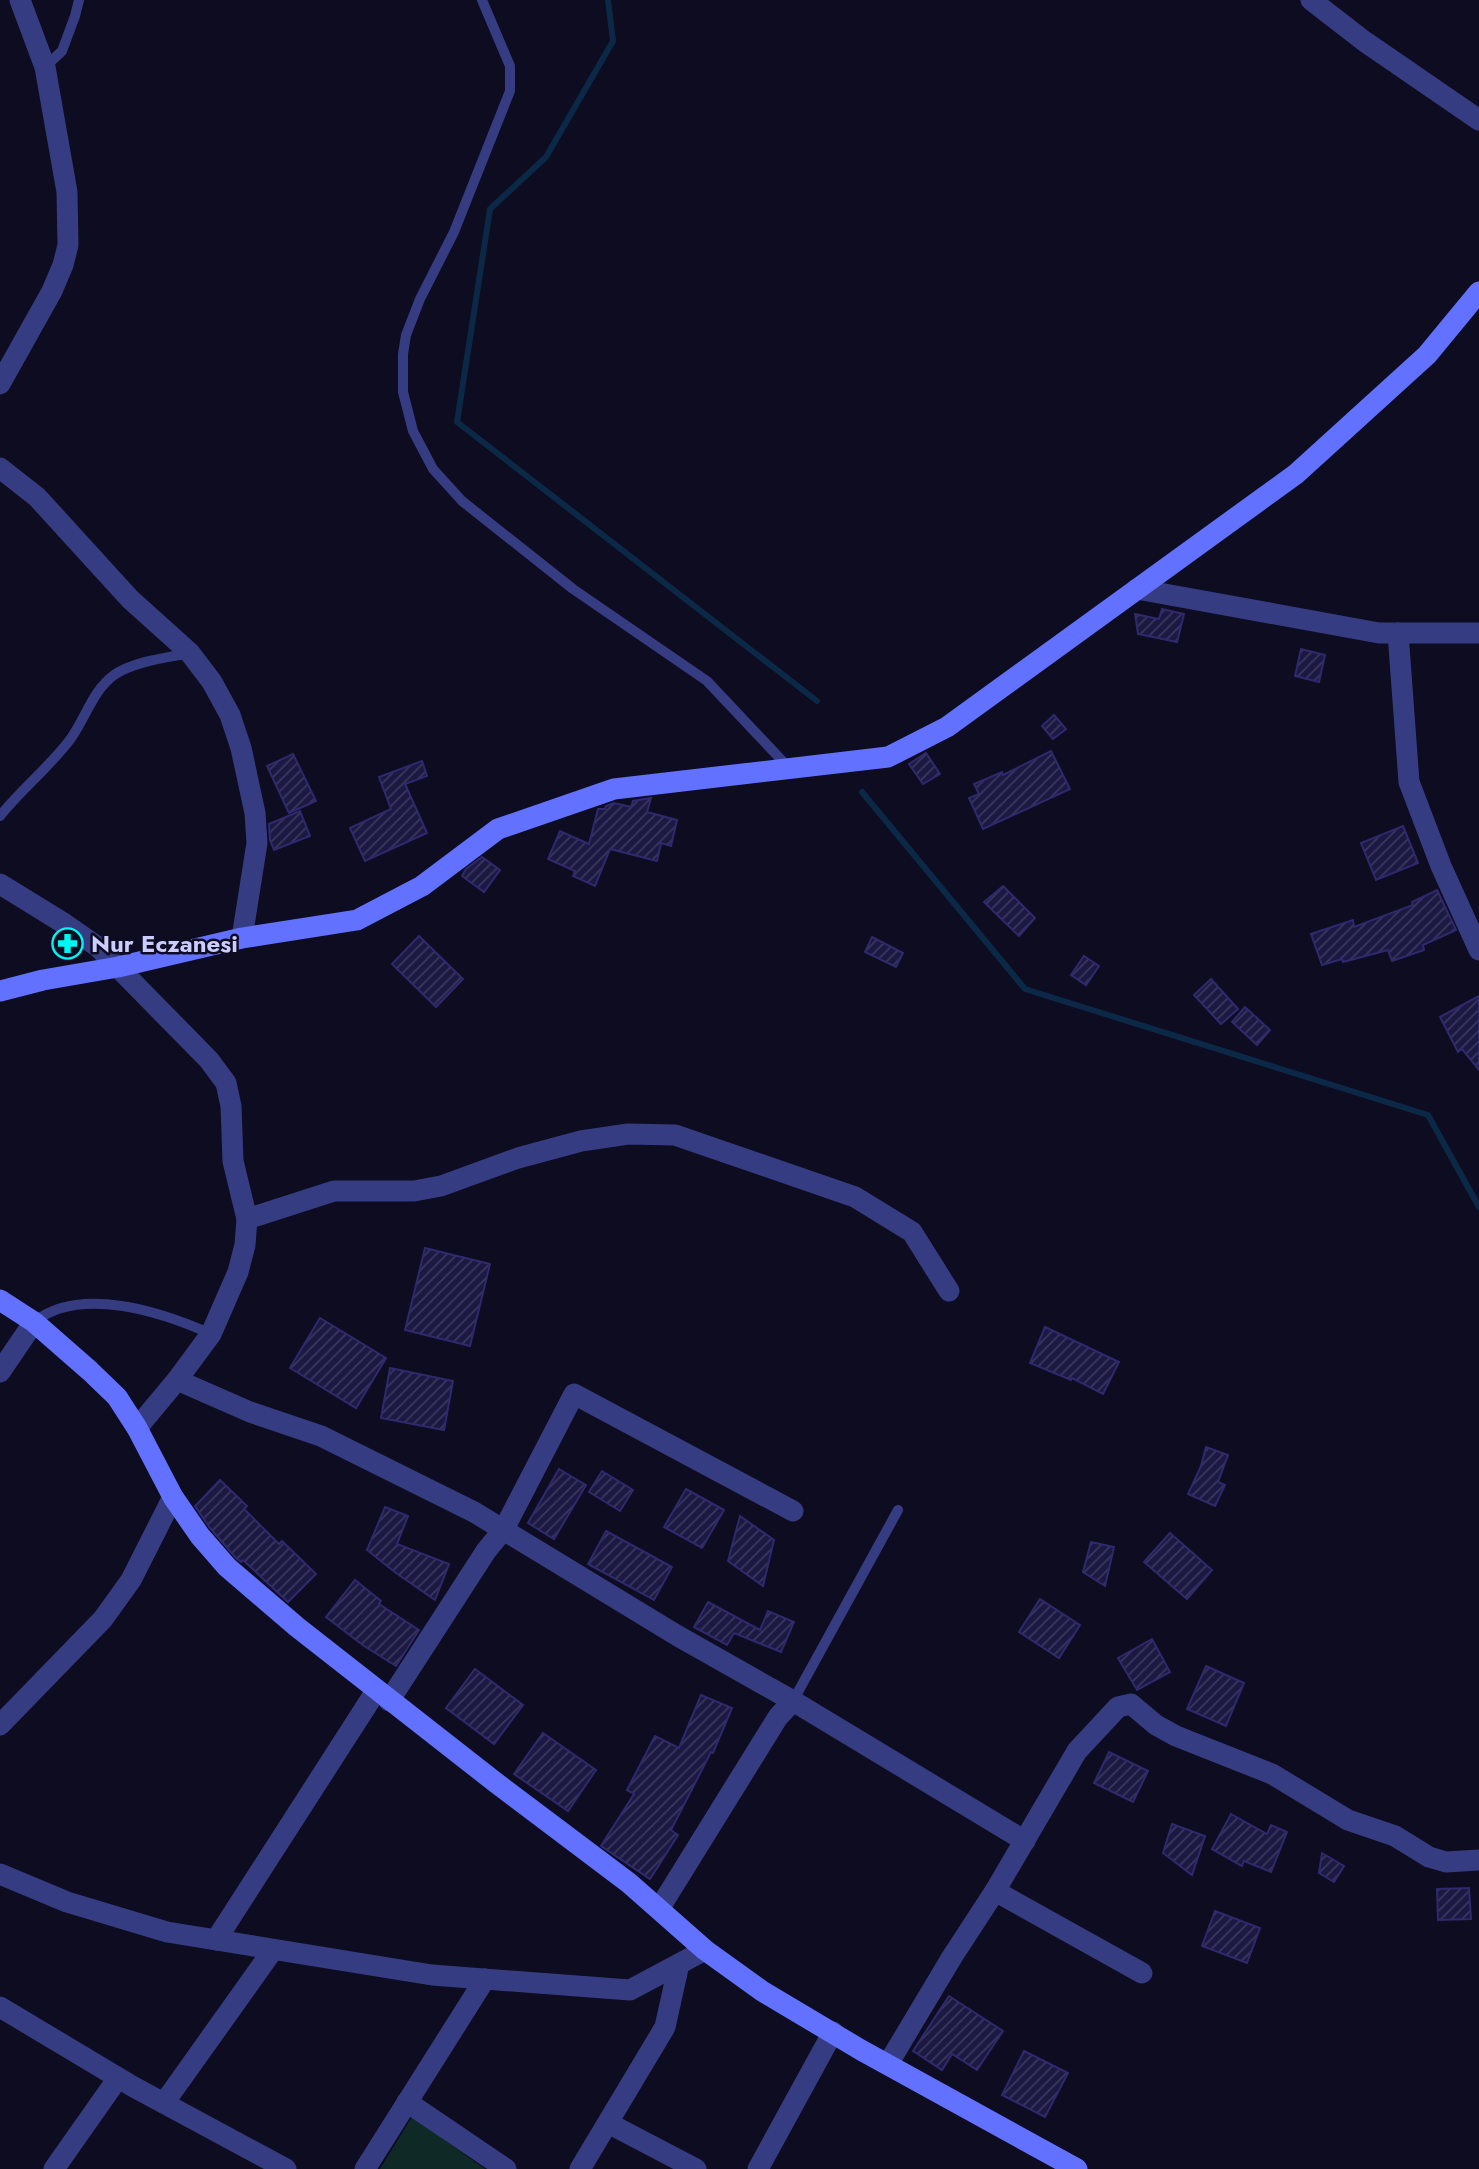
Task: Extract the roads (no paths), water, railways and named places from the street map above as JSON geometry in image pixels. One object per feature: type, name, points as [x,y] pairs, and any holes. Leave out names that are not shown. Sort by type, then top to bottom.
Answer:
[{"type":"street","points":[[0,384],[52,291],[68,245],[67,192],[45,66],[20,0]]},
{"type":"street","points":[[1311,0],[1364,41],[1479,120]]},
{"type":"street","points":[[0,991],[43,979],[118,967],[243,938],[357,919],[422,886],[498,829],[614,789],[888,757],[947,727],[1296,474],[1427,355],[1479,292]]},
{"type":"street","points":[[0,468],[37,497],[130,599],[190,653],[212,681],[230,716],[241,748],[255,813],[257,843],[243,938]]},
{"type":"street","points":[[1138,589],[1379,633],[1479,633]]},
{"type":"street","points":[[1398,633],[1409,782],[1441,866],[1479,950]]},
{"type":"street","points":[[0,884],[98,947],[209,1060],[226,1083],[231,1106],[233,1161],[247,1219],[245,1245],[238,1272],[211,1334],[137,1428]]},
{"type":"street","points":[[247,1219],[334,1191],[414,1191],[441,1186],[519,1158],[581,1141],[628,1134],[675,1135],[855,1197],[912,1232],[949,1291]]},
{"type":"street","points":[[0,1300],[34,1322],[117,1397],[137,1428],[173,1497],[200,1536],[260,1597],[383,1696],[629,1883],[705,1950],[762,1991],[1077,2169]]},
{"type":"street","points":[[0,1372],[34,1322]]},
{"type":"street","points":[[177,1380],[250,1412],[321,1436],[505,1529],[563,1567],[1025,1841]]},
{"type":"street","points":[[216,1940],[383,1696],[486,1551],[505,1529],[574,1394],[793,1511]]},
{"type":"street","points":[[0,1725],[103,1619],[131,1580],[173,1497]]},
{"type":"street","points":[[659,1909],[778,1717],[793,1701]]},
{"type":"street","points":[[888,2064],[995,1891],[1077,1751],[1118,1707],[1131,1704],[1156,1725],[1176,1736],[1272,1774],[1357,1825],[1395,1836],[1438,1860],[1454,1863],[1479,1860]]},
{"type":"street","points":[[0,1874],[67,1902],[167,1932],[432,1975],[630,1990],[705,1950]]},
{"type":"street","points":[[995,1891],[1142,1973]]},
{"type":"street","points":[[164,2103],[273,1950]]},
{"type":"street","points":[[580,2169],[665,2027],[679,1964]]},
{"type":"street","points":[[365,2169],[485,1979]]},
{"type":"street","points":[[0,2007],[118,2077],[286,2169]]},
{"type":"street","points":[[758,2169],[833,2032]]},
{"type":"street","points":[[54,2169],[118,2077]]},
{"type":"street","points":[[407,2102],[506,2169]]},
{"type":"street","points":[[608,2123],[695,2169]]},
{"type":"lane","points":[[45,66],[62,51],[79,0]]},
{"type":"lane","points":[[482,0],[510,66],[510,90],[454,232],[420,299],[407,335],[403,354],[403,392],[413,431],[433,469],[462,500],[573,589],[707,681],[789,768]]},
{"type":"lane","points":[[0,816],[68,742],[84,718],[96,692],[105,682],[127,668],[190,653]]},
{"type":"lane","points":[[34,1322],[66,1305],[100,1305],[141,1310],[177,1320],[211,1334]]},
{"type":"lane","points":[[793,1701],[898,1510]]},
{"type":"waterway","points":[[608,0],[613,41],[546,157],[490,209],[457,422],[817,701]]},
{"type":"waterway","points":[[862,792],[1025,989],[1428,1115],[1479,1207]]},
{"type":"place","name":"Nur Eczanesi","points":[[68,943]]}]
